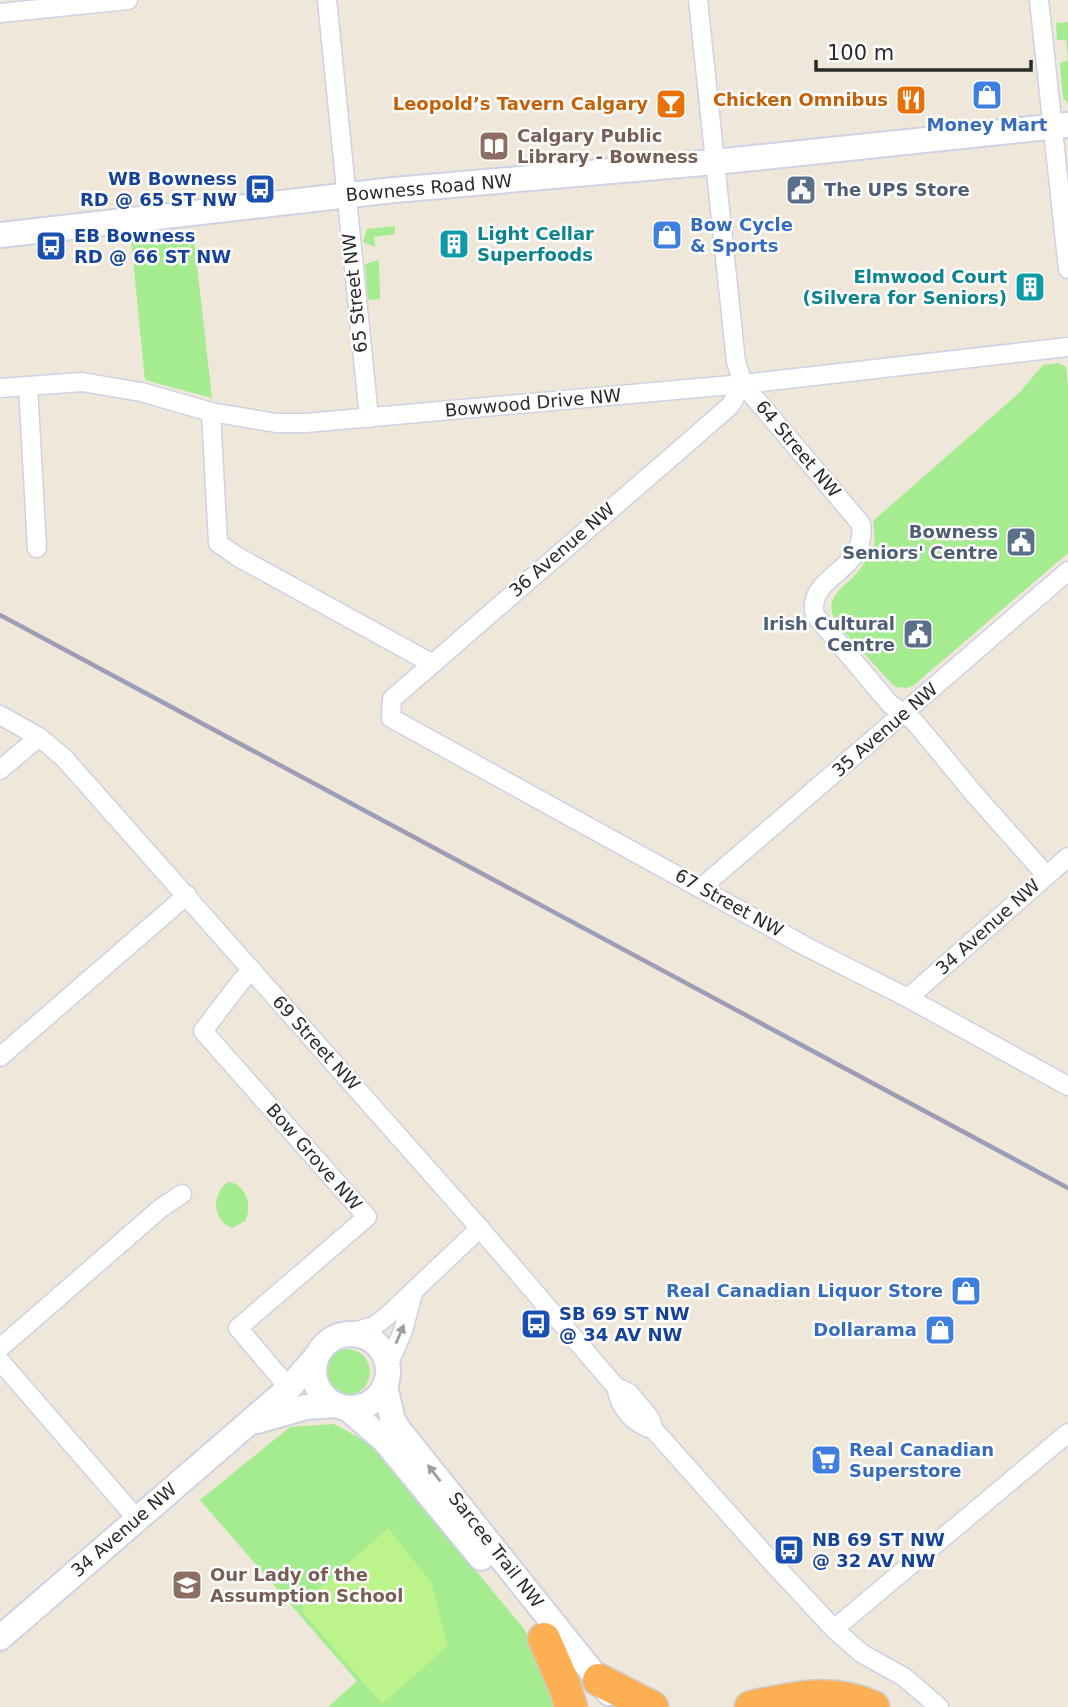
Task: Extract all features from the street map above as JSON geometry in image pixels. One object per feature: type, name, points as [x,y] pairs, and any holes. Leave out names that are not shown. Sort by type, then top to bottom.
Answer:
[{"type":"highway","points":[[544,1639],[571,1707]]},
{"type":"highway","points":[[599,1693],[652,1707]]},
{"type":"highway","points":[[751,1707],[807,1696],[834,1695],[873,1707]]},
{"type":"highway","points":[[776,1707],[807,1696]]},
{"type":"street","points":[[0,13],[128,0]]},
{"type":"street","name":"65 Street NW","points":[[327,0],[369,418]]},
{"type":"street","name":"64 Street NW","points":[[698,0],[736,362],[743,384],[861,524],[861,540],[856,554],[818,591],[814,609],[818,621],[882,695],[914,721],[1046,875]]},
{"type":"street","points":[[1039,0],[1060,125],[1068,269]]},
{"type":"street","name":"Bowness Road NW","points":[[0,235],[346,195],[715,162],[1060,125]]},
{"type":"street","name":"Bowwood Drive NW","points":[[0,388],[82,382],[141,392],[211,412],[276,424],[743,384],[1068,347]]},
{"type":"street","name":"36 Avenue NW","points":[[391,718],[391,699],[730,406],[743,384]]},
{"type":"street","points":[[28,386],[37,548]]},
{"type":"street","points":[[211,412],[218,543],[237,558],[431,663]]},
{"type":"street","name":"35 Avenue NW","points":[[701,888],[1068,571]]},
{"type":"street","name":"69 Street NW","points":[[0,715],[39,737],[64,758],[480,1228],[616,1387],[629,1393],[650,1418],[654,1430],[759,1549],[834,1629],[861,1653],[904,1677],[939,1707]]},
{"type":"street","name":"67 Street NW","points":[[391,718],[805,946],[908,998],[1068,1086]]},
{"type":"street","points":[[0,770],[39,737]]},
{"type":"street","name":"34 Avenue NW","points":[[908,998],[1068,857]]},
{"type":"street","points":[[0,1057],[187,895]]},
{"type":"street","name":"Bow Grove NW","points":[[253,971],[242,980],[204,1031],[368,1217],[238,1328],[289,1388]]},
{"type":"street","points":[[0,1348],[161,1208],[182,1194]]},
{"type":"street","points":[[413,1293],[403,1331],[379,1396],[358,1408],[341,1407],[326,1399],[318,1390],[314,1379],[317,1356],[332,1339],[374,1326],[413,1293],[480,1228]]},
{"type":"street","points":[[343,1335],[354,1334],[375,1343],[383,1352],[387,1363],[386,1380]]},
{"type":"street","name":"34 Avenue NW","points":[[0,1638],[289,1388],[317,1356]]},
{"type":"street","points":[[0,1361],[137,1519]]},
{"type":"street","name":"Sarcee Trail NW","points":[[386,1380],[393,1420],[399,1430],[599,1693]]},
{"type":"street","name":"34 Avenue NW","points":[[249,1423],[306,1407],[341,1407]]},
{"type":"street","name":"Sarcee Trail NW","points":[[341,1407],[385,1441],[544,1639],[599,1693],[620,1707]]},
{"type":"street","points":[[834,1629],[1068,1433]]},
{"type":"green space","points":[[1068,22],[1068,60],[1066,40],[1057,40],[1056,23]]},
{"type":"green space","points":[[1068,60],[1068,104],[1063,97],[1060,63]]},
{"type":"green space","points":[[395,226],[395,234],[374,237],[375,247],[363,242],[367,229]]},
{"type":"green space","points":[[193,231],[212,398],[145,380],[131,239]]},
{"type":"green space","points":[[379,260],[380,299],[368,300],[365,264]]},
{"type":"green space","points":[[1058,363],[1066,367],[1068,387],[1068,553],[914,685],[907,688],[895,687],[837,624],[832,611],[833,600],[873,549],[873,521],[1019,393],[1043,365]]},
{"type":"green space","points":[[228,1182],[234,1183],[243,1191],[248,1203],[245,1221],[232,1228],[221,1219],[216,1206],[222,1187]]},
{"type":"green space","points":[[347,1349],[363,1356],[370,1372],[363,1388],[347,1395],[331,1388],[324,1372],[331,1356]]},
{"type":"green space","points":[[334,1424],[371,1444],[524,1629],[553,1689],[554,1707],[328,1707],[357,1681],[200,1500],[290,1427]]},
{"type":"green space","points":[[388,1528],[431,1582],[448,1646],[382,1704],[303,1613],[304,1603]]},
{"type":"railway","points":[[0,615],[1068,1188]]},
{"type":"place","name":"Money Mart","points":[[987,95]]},
{"type":"place","name":"Chicken Omnibus","points":[[911,100]]},
{"type":"place","name":"Leopold’s Tavern Calgary","points":[[671,104]]},
{"type":"place","name":"Calgary Public Library - Bowness","points":[[494,146]]},
{"type":"place","name":"WB Bowness RD @ 65 ST NW","points":[[260,189]]},
{"type":"place","name":"The UPS Store","points":[[801,190]]},
{"type":"place","name":"Bow Cycle & Sports","points":[[667,235]]},
{"type":"place","name":"Light Cellar Superfoods","points":[[454,244]]},
{"type":"place","name":"EB Bowness RD @ 66 ST NW","points":[[51,246]]},
{"type":"place","name":"Elmwood Court (Silvera for Seniors)","points":[[1030,287]]},
{"type":"place","name":"Bowness Seniors' Centre","points":[[1021,542]]},
{"type":"place","name":"Irish Cultural Centre","points":[[918,634]]},
{"type":"place","name":"Real Canadian Liquor Store","points":[[966,1291]]},
{"type":"place","name":"SB 69 ST NW @ 34 AV NW","points":[[536,1324]]},
{"type":"place","name":"Dollarama","points":[[940,1330]]},
{"type":"place","name":"Real Canadian Superstore","points":[[826,1460]]},
{"type":"place","name":"NB 69 ST NW @ 32 AV NW","points":[[789,1550]]},
{"type":"place","name":"Our Lady of the Assumption School","points":[[187,1585]]}]
